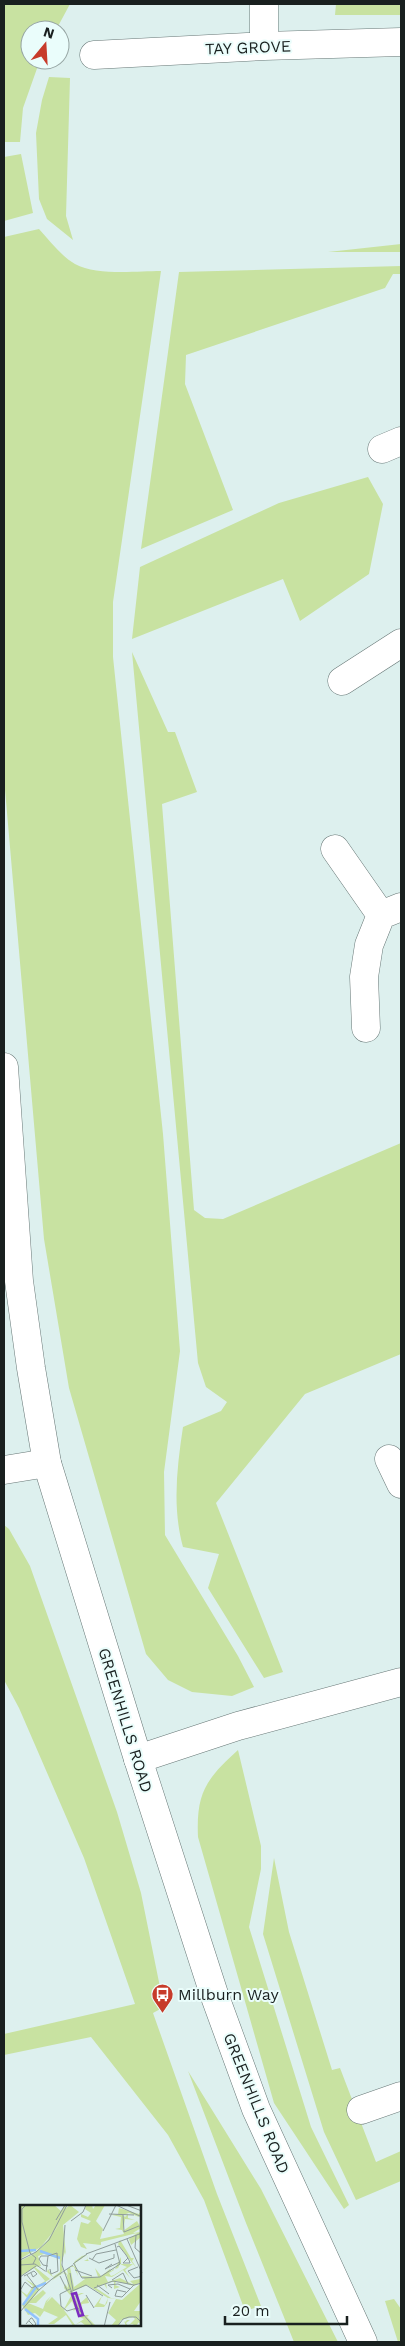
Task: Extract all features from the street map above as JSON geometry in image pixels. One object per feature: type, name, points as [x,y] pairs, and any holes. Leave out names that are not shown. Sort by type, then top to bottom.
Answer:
[{"type":"street","points":[[264,4],[264,46]]},
{"type":"street","name":"TAY GROVE","points":[[94,55],[264,46],[401,42]]},
{"type":"street","points":[[342,681],[401,644]]},
{"type":"street","points":[[335,849],[391,911],[369,945],[364,977],[366,1028]]},
{"type":"street","name":"GREENHILLS ROAD","points":[[4,1067],[19,1281],[47,1463],[138,1758],[214,1994],[256,2109],[363,2342]]},
{"type":"street","points":[[389,1460],[401,1484]]},
{"type":"street","points":[[4,1470],[47,1463]]},
{"type":"street","points":[[138,1758],[238,1726],[401,1682]]},
{"type":"street","points":[[361,2110],[401,2096]]},
{"type":"green space","points":[[4,4],[70,4],[61,20],[20,20],[20,70],[36,70],[23,108],[20,142],[4,142]]},
{"type":"green space","points":[[336,4],[401,4],[401,15],[335,15]]},
{"type":"green space","points":[[49,77],[70,78],[66,216],[73,240],[47,219],[39,199],[36,133],[42,100]]},
{"type":"green space","points":[[21,154],[33,213],[4,221],[4,157]]},
{"type":"green space","points":[[39,229],[65,257],[84,268],[117,272],[161,271],[113,602],[113,657],[163,1134],[180,1351],[164,1472],[165,1535],[238,1656],[254,1687],[232,1696],[192,1692],[168,1680],[146,1654],[69,1388],[44,1239],[4,778],[4,237]]},
{"type":"green space","points":[[401,244],[401,252],[328,252]]},
{"type":"green space","points":[[401,266],[401,274],[393,274],[385,288],[186,355],[185,384],[233,510],[141,549],[179,272]]},
{"type":"green space","points":[[368,477],[383,504],[369,574],[300,621],[283,579],[132,639],[140,567],[279,503]]},
{"type":"green space","points":[[132,652],[168,732],[175,732],[197,792],[162,804],[194,1210],[205,1218],[223,1219],[401,1143],[401,1354],[305,1394],[216,1503],[283,1672],[264,1678],[208,1588],[219,1554],[183,1547],[178,1517],[177,1472],[183,1427],[221,1411],[227,1402],[206,1387],[198,1363]]},
{"type":"green space","points":[[4,1525],[9,1529],[30,1566],[117,1812],[141,1893],[164,2007],[153,2013],[217,2194],[261,2306],[245,2311],[204,2200],[168,2135],[91,2037],[4,2055],[4,2034],[135,2004],[84,1858],[19,1708],[4,1680]]},
{"type":"green space","points":[[238,1750],[261,1846],[261,1869],[249,1927],[311,2127],[349,2205],[344,2209],[274,2103],[198,1837],[199,1809],[205,1788],[218,1770]]},
{"type":"green space","points":[[274,1858],[289,1932],[332,2070],[340,2068],[376,2162],[401,2151],[401,2181],[356,2200],[324,2132],[263,1934]]},
{"type":"green space","points":[[188,2071],[261,2189],[338,2342],[294,2342]]},
{"type":"green space","points":[[394,2299],[401,2309],[401,2342],[398,2342],[385,2301]]},
{"type":"place","name":"Millburn Way","points":[[162,2013]]}]
